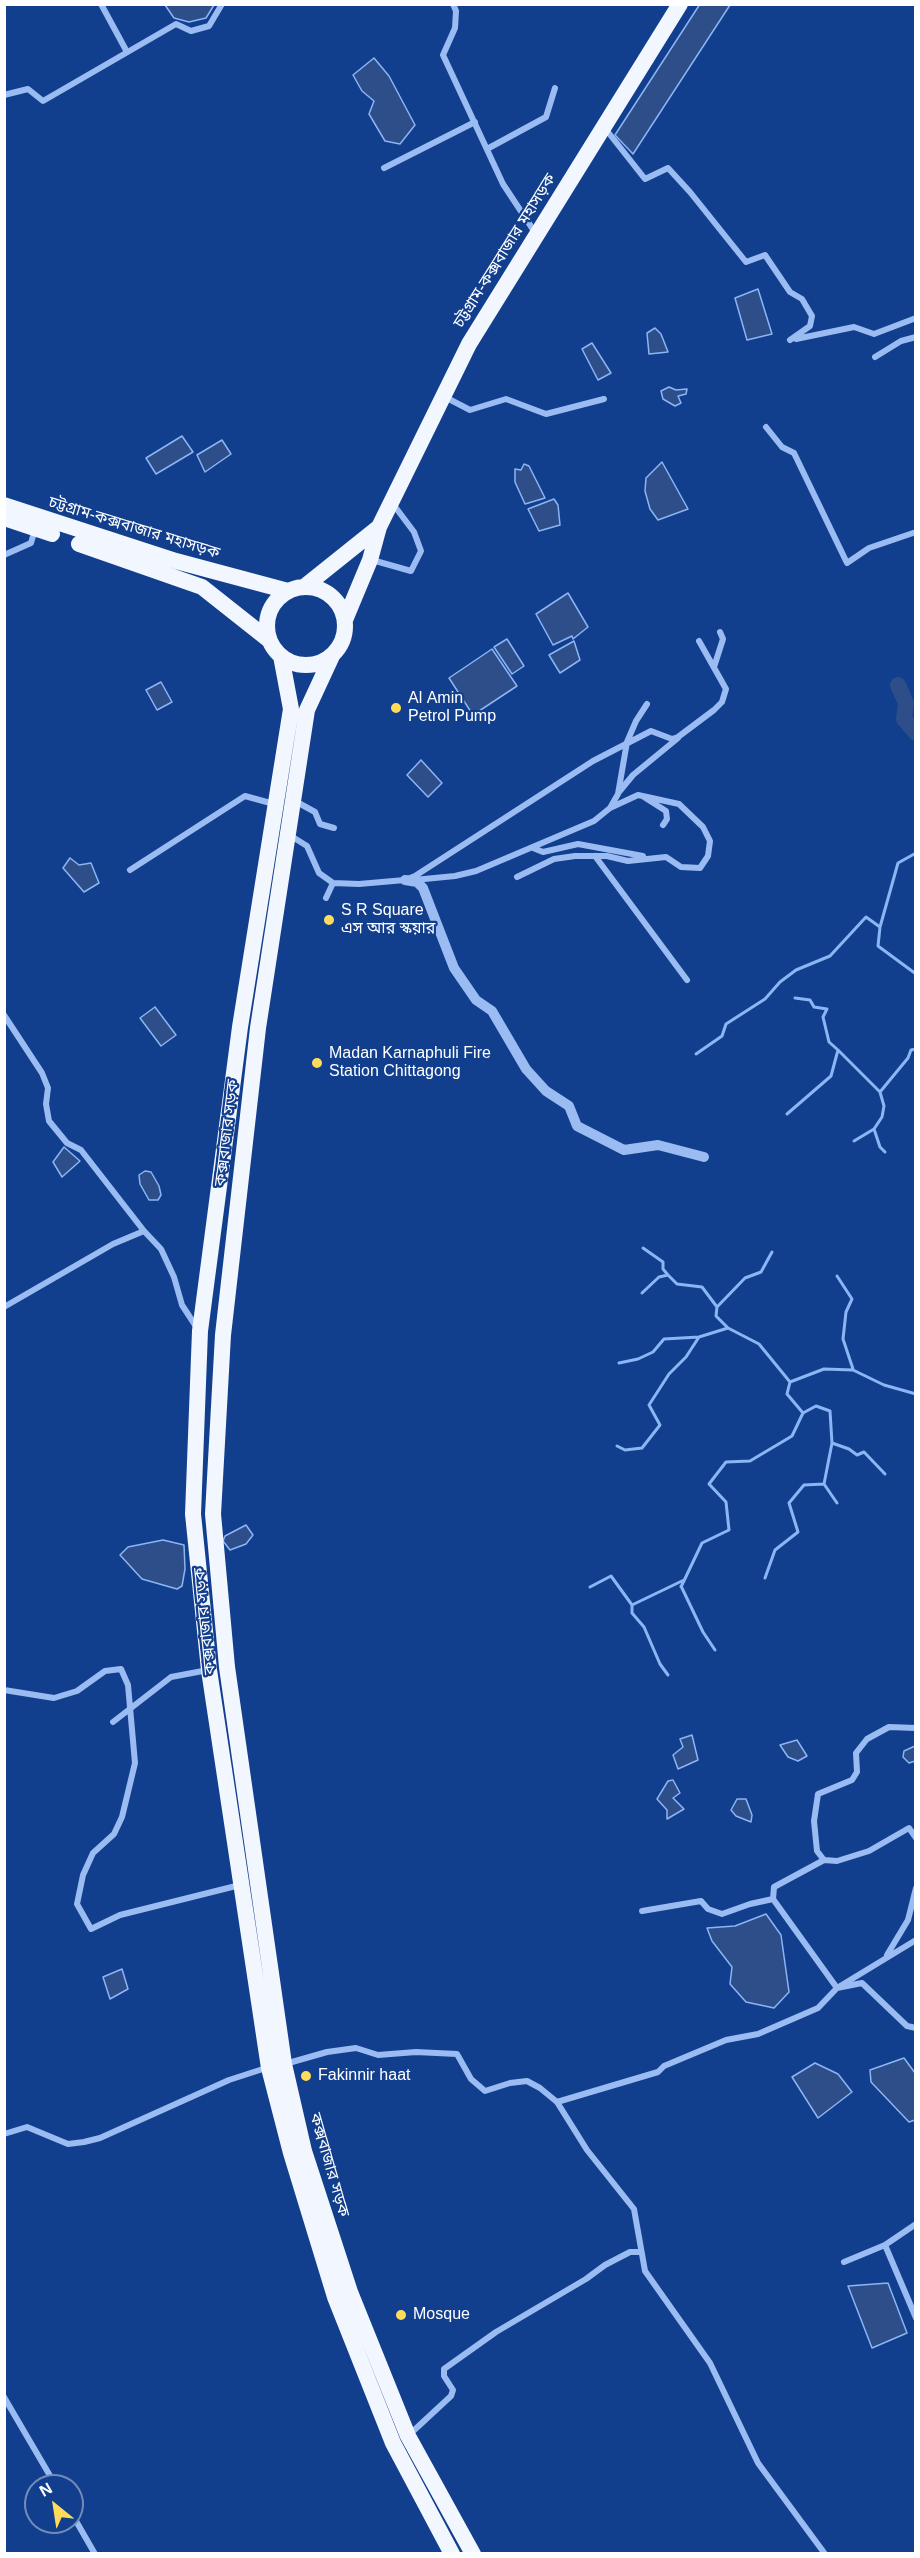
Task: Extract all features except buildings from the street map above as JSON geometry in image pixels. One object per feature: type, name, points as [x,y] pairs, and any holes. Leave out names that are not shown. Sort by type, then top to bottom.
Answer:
[{"type":"highway","name":"চট্টগ্রাম-কক্সবাজার মহাসড়ক","points":[[345,620],[370,560],[379,526],[469,344],[680,4]]},
{"type":"highway","name":"চট্টগ্রাম-কক্সবাজার মহাসড়ক","points":[[4,505],[144,552],[296,589],[379,526]]},
{"type":"highway","name":"চট্টগ্রাম-কক্সবাজার মহাসড়ক","points":[[4,518],[202,587],[269,640]]},
{"type":"highway","points":[[313,587],[331,595],[338,602],[345,620],[342,643],[332,656],[307,665],[289,662],[281,656],[269,640],[267,621],[269,612],[280,596],[296,589],[313,587]]},
{"type":"highway","name":"কক্সবাজার সড়ক","points":[[276,2066],[227,1666],[213,1514],[223,1335],[258,1028],[287,834],[284,802],[291,708],[281,656]]},
{"type":"highway","name":"কক্সবাজার সড়ক","points":[[332,656],[307,710],[284,802],[240,1027],[200,1331],[193,1514],[209,1670],[241,1885],[294,2163],[335,2297],[452,2553]]},
{"type":"highway","name":"কক্সবাজার সড়ক","points":[[400,2439],[473,2553]]},
{"type":"street","points":[[101,4],[127,52]]},
{"type":"street","points":[[4,94],[28,89],[43,101],[176,24],[191,31],[209,26],[222,4]]},
{"type":"street","points":[[453,4],[456,11],[455,28],[443,55],[503,184],[537,235]]},
{"type":"street","points":[[487,149],[546,117],[555,88]]},
{"type":"street","points":[[384,168],[475,122]]},
{"type":"street","points":[[604,127],[645,179],[668,168],[746,262],[765,255],[790,292],[802,299],[812,316],[810,326],[790,340],[854,327],[874,334],[915,318]]},
{"type":"street","points":[[875,357],[901,341],[915,337]]},
{"type":"street","points":[[442,395],[470,410],[506,399],[546,414],[604,399]]},
{"type":"street","points":[[766,427],[783,447],[794,453],[847,563],[869,548],[915,531]]},
{"type":"street","points":[[370,560],[411,571],[421,551],[414,532],[392,503]]},
{"type":"street","points":[[4,555],[30,543],[35,529]]},
{"type":"street","points":[[714,667],[723,639],[720,632]]},
{"type":"street","points":[[610,808],[633,775],[722,702],[726,696],[726,689],[699,641]]},
{"type":"street","points":[[618,794],[627,742],[636,721],[647,704]]},
{"type":"street","points":[[405,880],[593,760],[627,742],[651,731],[672,739],[678,737]]},
{"type":"street","points":[[641,795],[666,812],[667,819],[663,825]]},
{"type":"street","points":[[287,834],[307,846],[319,873],[333,883],[359,884],[455,876],[533,848],[594,821],[610,808],[641,795],[679,804],[703,827],[710,841],[708,856],[700,868],[681,867],[666,857],[628,861],[595,856],[554,859],[517,877]]},
{"type":"street","points":[[130,870],[245,796],[284,802],[315,812],[320,824],[334,828]]},
{"type":"street","points":[[533,848],[543,852],[578,844],[657,858]]},
{"type":"street","points":[[595,856],[687,980]]},
{"type":"street","points":[[405,880],[417,882],[423,888],[454,968],[476,1000],[492,1011],[526,1069],[546,1091],[569,1106],[577,1126],[624,1150],[658,1145],[704,1157]]},
{"type":"street","points":[[326,898],[333,883]]},
{"type":"street","points":[[4,1015],[42,1073],[48,1088],[46,1104],[49,1121],[67,1143],[81,1150],[144,1231],[161,1249],[174,1277],[182,1305],[200,1331]]},
{"type":"street","points":[[4,1307],[113,1244],[144,1231]]},
{"type":"street","points":[[4,1690],[54,1698],[77,1691],[105,1671],[121,1669],[128,1686],[135,1763],[122,1817],[114,1834],[93,1852],[83,1875],[77,1904],[88,1927],[91,1929],[120,1915],[169,1901],[241,1885]]},
{"type":"street","points":[[113,1722],[171,1677],[209,1670]]},
{"type":"street","points":[[824,1860],[817,1851],[814,1821],[818,1794],[852,1780],[857,1772],[856,1753],[867,1739],[889,1727],[915,1728]]},
{"type":"street","points":[[837,1988],[773,1899],[774,1887],[824,1860],[837,1861],[869,1851],[909,1828],[915,1838]]},
{"type":"street","points":[[885,1957],[908,1920],[915,1888]]},
{"type":"street","points":[[642,1911],[701,1900],[708,1910],[722,1914],[773,1899]]},
{"type":"street","points":[[557,2102],[658,2072],[664,2066],[726,2040],[758,2034],[818,2008],[837,1988],[915,1940]]},
{"type":"street","points":[[837,1988],[862,1983],[907,2026],[915,2028]]},
{"type":"street","points":[[4,2134],[27,2127],[68,2144],[84,2142],[100,2138],[229,2080],[327,2052],[356,2049],[378,2055],[416,2052],[457,2054],[471,2079],[485,2091],[510,2083],[526,2081],[540,2088],[557,2102],[587,2150],[634,2209],[640,2230],[645,2271],[658,2293],[710,2363],[758,2463],[825,2553]]},
{"type":"street","points":[[844,2262],[885,2245],[915,2224]]},
{"type":"street","points":[[885,2245],[915,2319]]},
{"type":"street","points":[[400,2439],[451,2396],[453,2390],[444,2376],[444,2369],[496,2331],[604,2265],[630,2252],[641,2252]]},
{"type":"street","points":[[4,2397],[49,2474]]},
{"type":"street","points":[[84,2534],[95,2553]]},
{"type":"water","points":[[700,4],[730,5],[633,154],[615,135]]},
{"type":"water","points":[[165,5],[214,5],[206,18],[189,22],[174,18]]},
{"type":"water","points":[[374,58],[389,76],[415,125],[400,144],[385,141],[369,114],[374,101],[362,91],[353,75]]},
{"type":"water","points":[[758,289],[772,334],[747,340],[735,298]]},
{"type":"water","points":[[655,328],[661,334],[668,352],[649,354],[647,333]]},
{"type":"water","points":[[592,343],[611,373],[598,380],[582,349]]},
{"type":"water","points":[[669,387],[676,390],[687,389],[686,394],[678,396],[681,403],[675,406],[663,399],[661,391]]},
{"type":"water","points":[[182,436],[193,452],[156,474],[146,458]]},
{"type":"water","points":[[222,440],[231,454],[205,472],[197,455]]},
{"type":"water","points":[[662,462],[688,509],[658,520],[650,509],[645,491],[646,478]]},
{"type":"water","points":[[524,464],[529,466],[545,498],[525,504],[515,482],[515,469],[521,470]]},
{"type":"water","points":[[554,499],[558,505],[560,525],[539,531],[528,509]]},
{"type":"water","points":[[568,593],[588,627],[573,639],[572,636],[553,645],[536,614]]},
{"type":"water","points":[[507,639],[524,666],[512,674],[494,647]]},
{"type":"water","points":[[574,641],[580,660],[560,673],[549,655]]},
{"type":"water","points":[[492,649],[517,686],[473,715],[449,678]]},
{"type":"water","points":[[161,682],[172,702],[157,710],[146,690]]},
{"type":"water","points":[[421,760],[442,783],[428,797],[407,775]]},
{"type":"water","points":[[70,858],[79,865],[91,863],[99,883],[84,892],[63,868]]},
{"type":"water","points":[[155,1007],[176,1035],[161,1046],[140,1018]]},
{"type":"water","points":[[64,1147],[80,1161],[62,1177],[53,1162]]},
{"type":"water","points":[[145,1171],[151,1172],[159,1186],[161,1195],[158,1200],[149,1200],[140,1184],[139,1175]]},
{"type":"water","points":[[246,1525],[253,1535],[246,1544],[230,1550],[223,1541],[225,1536]]},
{"type":"water","points":[[163,1540],[184,1545],[185,1569],[182,1586],[177,1589],[142,1579],[120,1555],[128,1547]]},
{"type":"water","points":[[692,1735],[698,1760],[678,1769],[673,1755],[683,1747],[680,1739]]},
{"type":"water","points":[[797,1740],[807,1756],[798,1761],[788,1757],[780,1745]]},
{"type":"water","points":[[915,1746],[915,1761],[909,1763],[903,1757],[904,1751]]},
{"type":"water","points":[[673,1780],[680,1793],[673,1798],[684,1809],[667,1819],[667,1810],[657,1799],[668,1781]]},
{"type":"water","points":[[737,1799],[746,1799],[752,1815],[751,1822],[736,1816],[731,1810]]},
{"type":"water","points":[[766,1914],[781,1935],[789,1992],[774,2008],[746,2002],[730,1984],[732,1967],[712,1941],[707,1928],[735,1926]]},
{"type":"water","points":[[122,1969],[128,1989],[110,1999],[103,1977]]},
{"type":"water","points":[[904,2058],[915,2073],[915,2120],[909,2122],[871,2082],[870,2070]]},
{"type":"water","points":[[815,2063],[838,2074],[852,2092],[818,2118],[792,2077]]},
{"type":"water","points":[[888,2283],[907,2333],[872,2348],[848,2286]]},
{"type":"waterway","points":[[898,685],[906,703],[904,719],[916,733]]},
{"type":"waterway","points":[[916,853],[898,863],[880,927],[878,946],[916,974]]},
{"type":"waterway","points":[[696,1054],[722,1036],[726,1024],[765,999],[780,982],[796,970],[830,956],[866,917],[880,927]]},
{"type":"waterway","points":[[795,998],[810,1000],[814,1007],[827,1009],[823,1017],[829,1042],[838,1050]]},
{"type":"waterway","points":[[787,1114],[831,1076],[838,1050],[880,1092],[908,1058],[911,1050],[916,1049]]},
{"type":"waterway","points":[[854,1141],[874,1129],[882,1117],[884,1106],[880,1092]]},
{"type":"waterway","points":[[874,1129],[880,1147],[885,1152]]},
{"type":"waterway","points":[[643,1248],[663,1262],[663,1269],[668,1275]]},
{"type":"waterway","points":[[772,1252],[761,1272],[745,1278],[717,1307],[716,1316],[728,1328],[759,1344],[790,1382],[824,1369],[853,1370],[884,1385],[916,1394]]},
{"type":"waterway","points":[[642,1293],[659,1277],[668,1275],[677,1284],[702,1287],[717,1307]]},
{"type":"waterway","points":[[837,1276],[852,1299],[846,1312],[843,1339],[853,1369]]},
{"type":"waterway","points":[[619,1363],[638,1359],[653,1352],[664,1339],[699,1337],[728,1328]]},
{"type":"waterway","points":[[617,1446],[625,1450],[642,1448],[660,1425],[649,1405],[669,1374],[686,1357],[699,1337]]},
{"type":"waterway","points":[[790,1382],[787,1394],[803,1413],[816,1406],[830,1411],[832,1443],[824,1484],[837,1503]]},
{"type":"waterway","points":[[681,1587],[702,1543],[729,1530],[726,1502],[709,1484],[726,1462],[750,1461],[792,1436],[803,1413]]},
{"type":"waterway","points":[[832,1443],[849,1449],[857,1455],[864,1452],[885,1474]]},
{"type":"waterway","points":[[765,1578],[775,1550],[798,1532],[789,1503],[804,1485],[824,1484]]},
{"type":"waterway","points":[[590,1587],[611,1576],[632,1605],[684,1580]]},
{"type":"waterway","points":[[681,1586],[703,1632],[715,1650]]},
{"type":"waterway","points":[[632,1605],[632,1613],[644,1627],[660,1664],[668,1675]]},
{"type":"place","name":"Al Amin Petrol Pump","points":[[396,708]]},
{"type":"place","name":"S R Square এস আর স্কয়ার","points":[[329,920]]},
{"type":"place","name":"Madan Karnaphuli Fire Station Chittagong","points":[[317,1063]]},
{"type":"place","name":"Fakinnir haat","points":[[306,2076]]},
{"type":"place","name":"Mosque","points":[[401,2315]]}]
